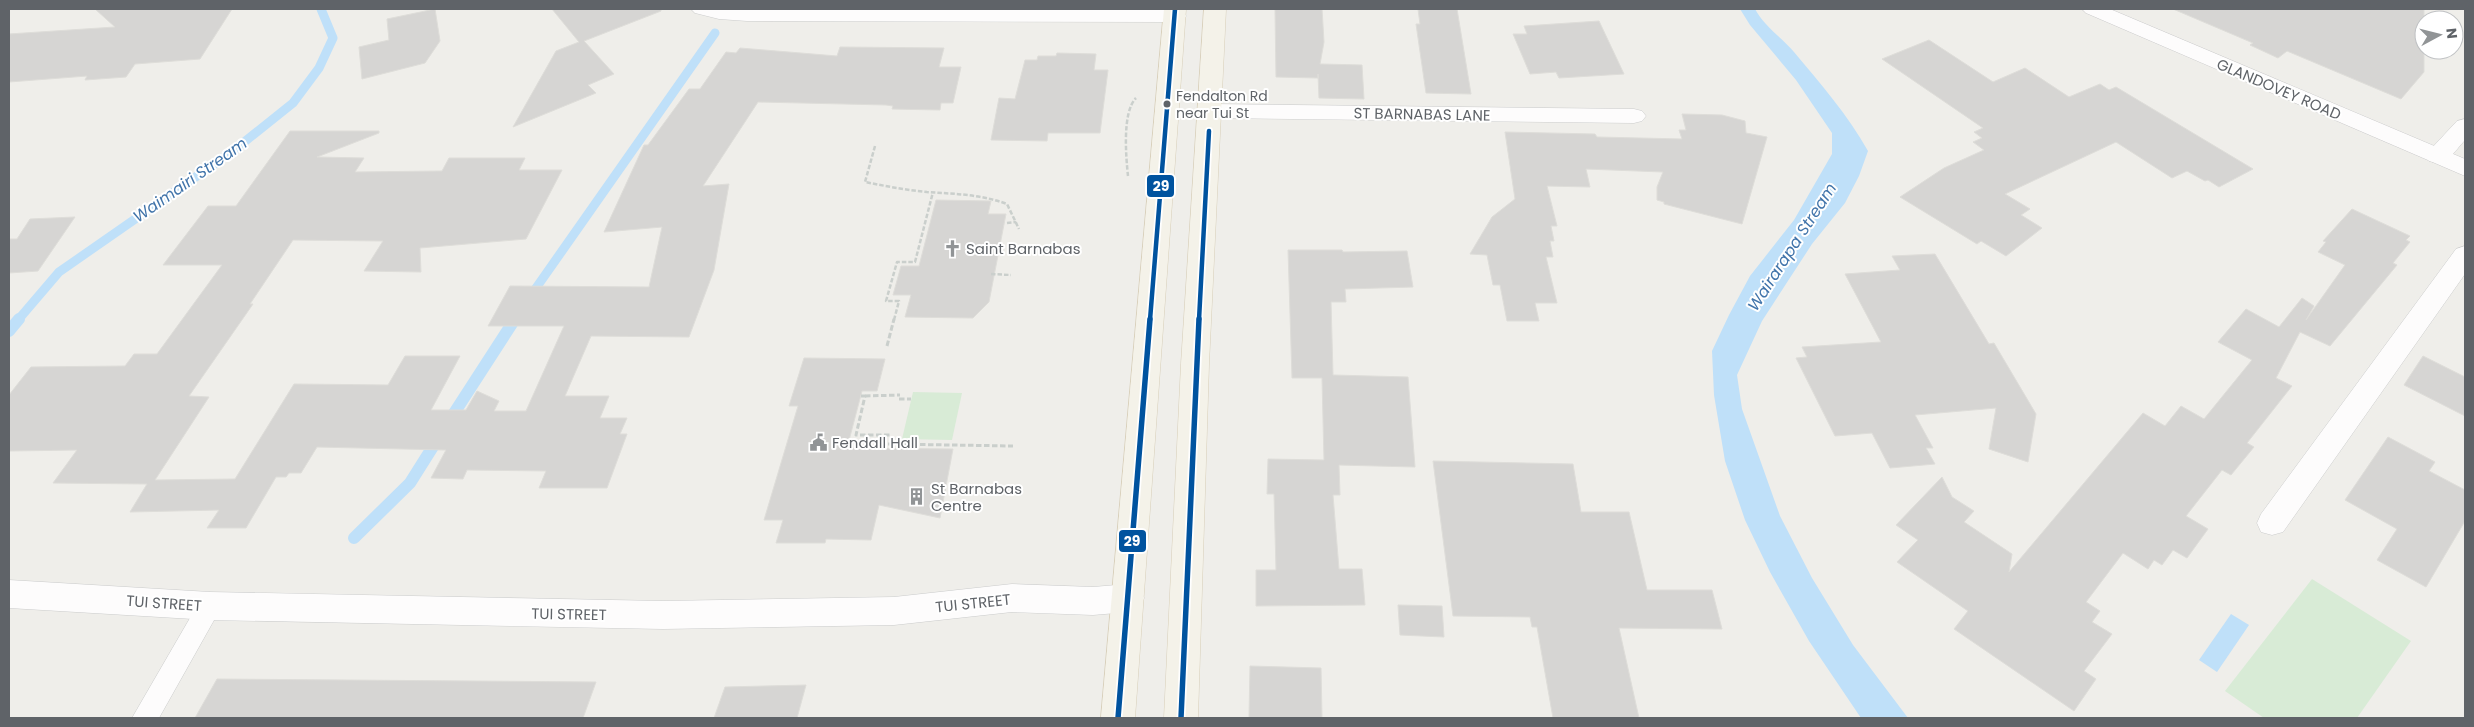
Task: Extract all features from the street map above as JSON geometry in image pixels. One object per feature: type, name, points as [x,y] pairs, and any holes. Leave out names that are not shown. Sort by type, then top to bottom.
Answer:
[{"type":"main road","points":[[1181,718],[1185,568],[1195,358],[1216,9]]},
{"type":"main road","points":[[1118,718],[1175,12]]},
{"type":"street","points":[[702,9],[719,13],[747,14],[1175,12]]},
{"type":"street","name":"GLANDOVEY ROAD","points":[[2093,9],[2465,168]]},
{"type":"street","name":"ST BARNABAS LANE","points":[[1211,111],[1634,116]]},
{"type":"street","points":[[2437,156],[2465,126]]},
{"type":"street","points":[[2272,523],[2465,255]]},
{"type":"street","name":"TUI STREET","points":[[9,594],[210,606],[663,616],[894,610],[1012,598],[1093,601],[1128,598]]},
{"type":"lane","points":[[145,718],[210,606]]},
{"type":"path","points":[[1125,156],[1129,113],[1134,99],[1141,96]]},
{"type":"path","points":[[875,146],[865,182],[933,192],[966,192],[989,196],[1007,204],[1019,229]]},
{"type":"path","points":[[887,346],[899,301],[886,301],[898,262],[910,264],[915,262],[933,192]]},
{"type":"path","points":[[1008,223],[1016,222]]},
{"type":"path","points":[[992,274],[1011,274]]},
{"type":"path","points":[[890,435],[856,435],[863,396],[911,399]]},
{"type":"path","points":[[888,444],[1013,446]]},
{"type":"green space","points":[[913,392],[962,393],[952,440],[902,439]]},
{"type":"green space","points":[[2312,579],[2411,641],[2357,718],[2264,718],[2225,691]]},
{"type":"water","name":"Wairarapa Stream","points":[[1740,9],[1755,9],[1768,26],[1794,52],[1843,112],[1868,151],[1859,176],[1845,203],[1812,244],[1762,321],[1737,375],[1742,409],[1780,516],[1812,578],[1853,645],[1908,718],[1861,718],[1809,641],[1770,572],[1745,520],[1725,461],[1714,395],[1712,351],[1750,276],[1794,220],[1832,154],[1832,133],[1796,80],[1750,25]]},
{"type":"water","points":[[2231,614],[2249,625],[2217,672],[2199,660]]},
{"type":"building","points":[[95,9],[232,9],[200,59],[135,64],[126,77],[85,80],[87,76],[9,82],[9,34],[115,27]]},
{"type":"building","points":[[435,9],[440,41],[425,63],[362,79],[359,47],[389,40],[387,19]]},
{"type":"building","points":[[552,9],[661,9],[661,11],[584,41],[614,74],[588,85],[596,93],[513,127],[556,51],[579,42]]},
{"type":"building","points":[[1275,9],[1322,9],[1324,42],[1320,64],[1362,65],[1364,99],[1319,98],[1318,74],[1318,78],[1276,77]]},
{"type":"building","points":[[1418,9],[1457,9],[1471,94],[1426,93],[1416,24],[1420,24]]},
{"type":"building","points":[[2173,9],[2424,9],[2414,10],[2414,60],[2424,60],[2424,72],[2401,99],[2287,51],[2278,58],[2250,45],[2253,43]]},
{"type":"building","points":[[1599,21],[1624,74],[1559,78],[1556,72],[1530,74],[1513,34],[1527,34],[1524,26]]},
{"type":"building","points":[[1929,40],[1993,82],[2025,68],[2069,97],[2100,84],[2109,90],[2116,87],[2253,169],[2219,187],[2187,171],[2172,178],[2116,142],[2005,194],[2030,209],[2021,215],[2042,228],[2006,256],[1981,241],[1977,244],[1900,197],[1944,168],[1984,150],[1973,142],[1982,138],[1974,132],[1983,128],[1882,59]]},
{"type":"building","points":[[840,47],[944,48],[939,67],[961,67],[953,103],[941,103],[940,110],[892,109],[893,106],[886,105],[758,102],[703,186],[729,184],[714,270],[689,337],[591,336],[565,396],[609,396],[600,418],[627,418],[620,434],[627,434],[607,488],[539,488],[546,471],[467,470],[463,479],[431,478],[446,450],[317,447],[301,473],[289,473],[286,477],[276,477],[246,528],[207,528],[219,510],[130,512],[147,484],[53,483],[77,450],[9,451],[9,395],[31,367],[125,366],[134,354],[157,354],[222,265],[163,265],[208,206],[236,206],[290,131],[379,131],[379,133],[317,157],[364,158],[355,172],[442,171],[449,158],[525,158],[519,170],[562,170],[526,239],[420,248],[421,272],[364,271],[383,241],[293,240],[250,304],[253,304],[189,396],[209,397],[155,480],[235,479],[294,384],[388,385],[405,356],[460,356],[431,410],[466,410],[477,391],[499,401],[494,411],[526,411],[564,326],[488,326],[510,286],[649,287],[662,227],[604,232],[644,145],[648,145],[689,89],[700,89],[726,52],[736,53],[740,48],[837,56]]},
{"type":"building","points":[[1057,53],[1096,54],[1094,70],[1108,70],[1100,133],[1048,133],[1047,141],[991,140],[999,98],[1015,99],[1025,60],[1037,60],[1038,56],[1056,56]]},
{"type":"building","points":[[1682,114],[1722,115],[1745,121],[1746,133],[1767,137],[1742,224],[1664,204],[1664,202],[1657,200],[1657,187],[1663,172],[1586,169],[1590,187],[1547,186],[1557,226],[1551,226],[1554,241],[1550,241],[1553,257],[1546,257],[1557,303],[1535,303],[1539,321],[1507,321],[1500,285],[1493,285],[1487,255],[1470,254],[1492,217],[1515,199],[1505,132],[1595,134],[1597,137],[1682,139],[1679,130],[1686,130]]},
{"type":"building","name":"Saint Barnabas","points":[[936,200],[991,201],[988,214],[1006,214],[989,302],[973,318],[905,317],[911,295],[893,295],[901,266],[919,266]]},
{"type":"building","points":[[2352,209],[2410,236],[2406,240],[2410,242],[2393,263],[2397,265],[2330,346],[2300,332],[2276,378],[2292,386],[2247,443],[2254,447],[2231,475],[2222,470],[2186,516],[2208,529],[2187,558],[2173,550],[2162,565],[2154,560],[2148,569],[2123,553],[2086,602],[2100,611],[2092,622],[2112,634],[2084,671],[2096,679],[2074,711],[1954,629],[1968,611],[1897,562],[1918,540],[1896,525],[1942,477],[1952,497],[1974,511],[1964,522],[2012,554],[2009,572],[2143,413],[2165,426],[2181,406],[2204,419],[2252,360],[2218,342],[2246,309],[2279,327],[2302,298],[2314,306],[2306,320],[2345,265],[2318,252],[2326,242],[2323,241]]},
{"type":"building","points":[[75,217],[38,271],[9,273],[9,239],[17,239],[30,219]]},
{"type":"building","points":[[1288,250],[1342,250],[1343,252],[1407,251],[1413,287],[1345,289],[1346,302],[1331,302],[1333,375],[1408,377],[1415,467],[1339,465],[1340,495],[1333,495],[1339,569],[1362,569],[1365,605],[1256,606],[1256,570],[1276,570],[1274,494],[1267,494],[1268,459],[1324,460],[1322,378],[1292,378]]},
{"type":"building","points":[[1935,254],[1989,344],[1994,343],[2036,414],[2028,462],[1989,449],[1996,408],[1915,415],[1933,448],[1926,448],[1935,464],[1890,468],[1872,433],[1835,436],[1796,358],[1807,357],[1802,347],[1881,342],[1845,274],[1900,270],[1892,256]]},
{"type":"building","points":[[2423,356],[2465,377],[2465,416],[2404,385]]},
{"type":"building","name":"Fendall Hall","points":[[804,358],[885,359],[877,391],[862,391],[847,448],[953,449],[940,518],[879,505],[871,540],[826,539],[825,543],[776,543],[783,520],[764,520],[798,406],[789,406]]},
{"type":"building","points":[[2388,437],[2435,462],[2429,471],[2465,490],[2465,521],[2426,587],[2377,560],[2397,529],[2345,500]]},
{"type":"building","points":[[1433,461],[1573,464],[1581,512],[1629,512],[1647,590],[1712,590],[1722,629],[1619,628],[1639,718],[1553,718],[1537,627],[1532,627],[1530,617],[1453,616]]},
{"type":"building","points":[[1398,605],[1442,606],[1444,637],[1400,635]]},
{"type":"building","points":[[1250,666],[1321,668],[1322,718],[1249,718]]},
{"type":"building","points":[[217,679],[596,682],[583,718],[195,718]]},
{"type":"building","points":[[806,685],[797,718],[714,718],[725,687]]},
{"type":"waterway","name":"Waimairi Stream","points":[[18,320],[59,272],[233,151],[293,103],[319,68],[333,38],[321,9]]},
{"type":"waterway","points":[[529,298],[715,33]]},
{"type":"waterway","points":[[514,320],[519,313]]},
{"type":"waterway","name":"Waimairi Stream","points":[[9,331],[19,319]]},
{"type":"waterway","points":[[449,421],[515,319]]},
{"type":"waterway","points":[[354,538],[410,483],[439,437]]},
{"type":"transit line","name":"29","points":[[1118,718],[1175,9]]},
{"type":"transit line","name":"29","points":[[1181,718],[1193,425],[1209,131]]},
{"type":"place","name":"Fendalton Rd near Tui St","points":[[1167,104]]},
{"type":"place","name":"Saint Barnabas","points":[[952,248]]},
{"type":"place","name":"Fendall Hall","points":[[818,442]]},
{"type":"place","name":"St Barnabas Centre","points":[[917,497]]}]
